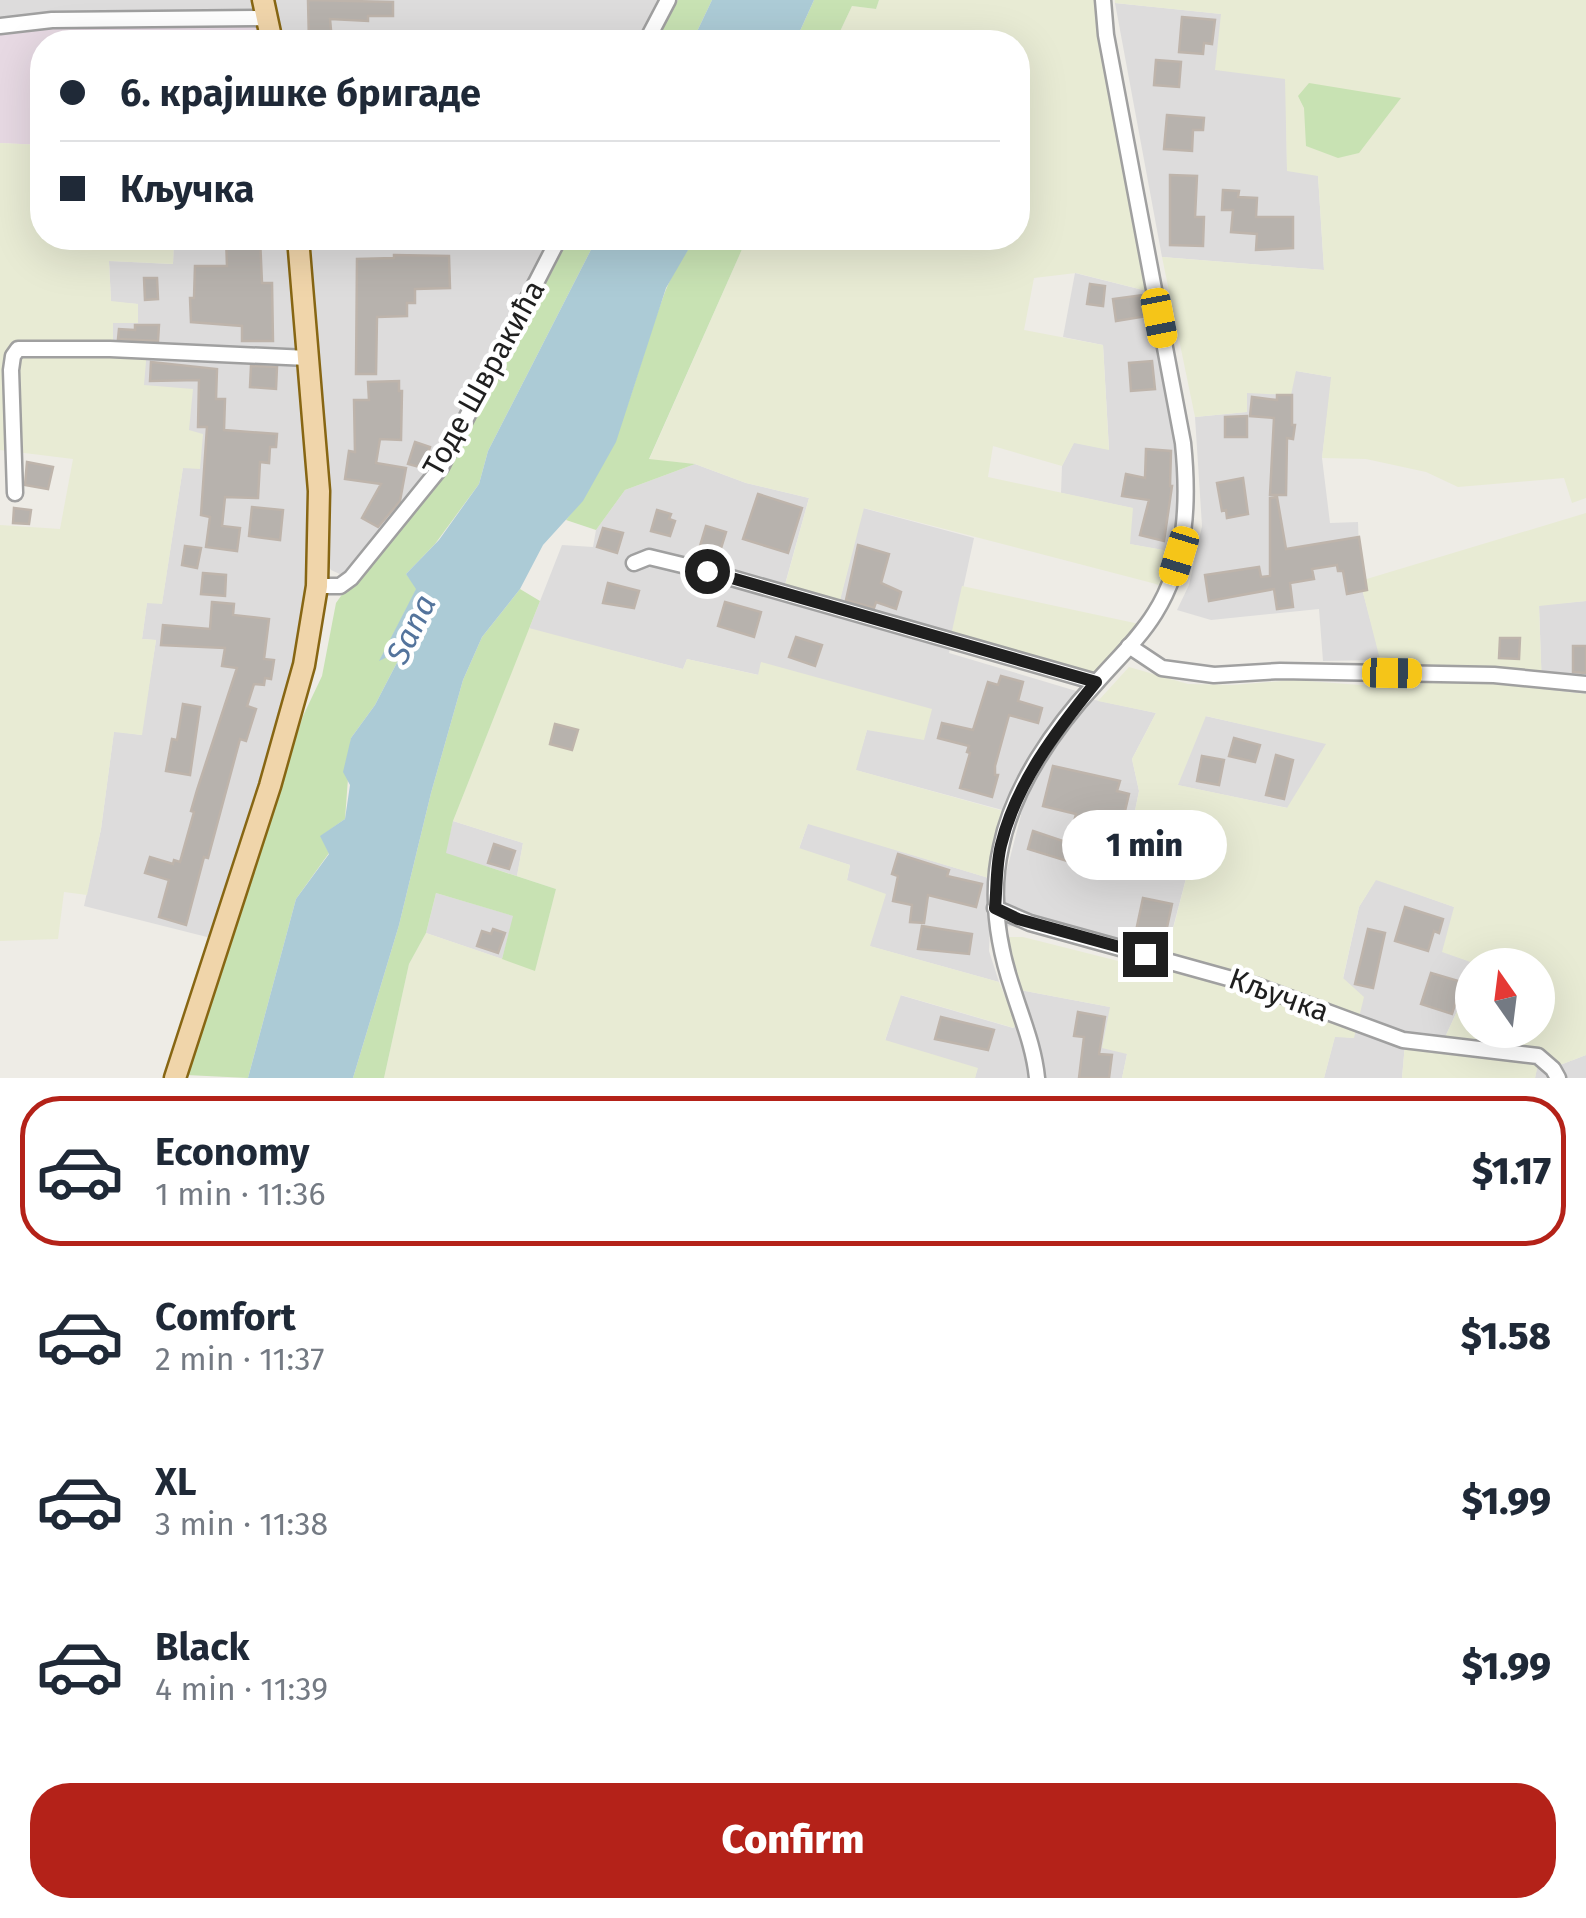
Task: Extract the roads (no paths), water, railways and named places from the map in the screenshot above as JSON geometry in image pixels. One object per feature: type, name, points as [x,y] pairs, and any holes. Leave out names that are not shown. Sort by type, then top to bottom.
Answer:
[{"type":"main road","points":[[175,1078],[270,786],[304,665],[316,586],[319,492],[299,250]]},
{"type":"street","points":[[652,30],[668,0]]},
{"type":"street","points":[[1037,1078],[1033,1052],[1006,969],[995,908],[1000,848],[1018,797],[1054,736],[1154,614],[1173,576],[1184,534],[1186,472],[1106,35],[1103,0]]},
{"type":"street","points":[[0,26],[265,9]]},
{"type":"street","name":"Тоде Швракића","points":[[316,586],[340,586],[351,578],[440,467],[553,250]]},
{"type":"street","points":[[14,493],[12,356],[18,349],[308,358]]},
{"type":"street","points":[[634,562],[649,556],[707,571],[1096,682]]},
{"type":"street","points":[[1129,646],[1162,668],[1214,676],[1280,672],[1494,675],[1586,684]]},
{"type":"street","name":"Кључка","points":[[995,908],[1030,922],[1257,986],[1402,1040],[1538,1056],[1558,1078]]},
{"type":"water","points":[[712,0],[814,0],[800,30],[698,30]]},
{"type":"water","name":"Sana","points":[[591,250],[688,250],[666,288],[616,442],[583,501],[543,545],[520,589],[482,637],[463,680],[399,925],[353,1078],[248,1078],[296,899],[329,854],[320,836],[345,819],[350,785],[343,772],[351,738],[375,705],[404,649],[379,661],[416,589],[406,574],[439,540],[479,484],[488,451]]}]
